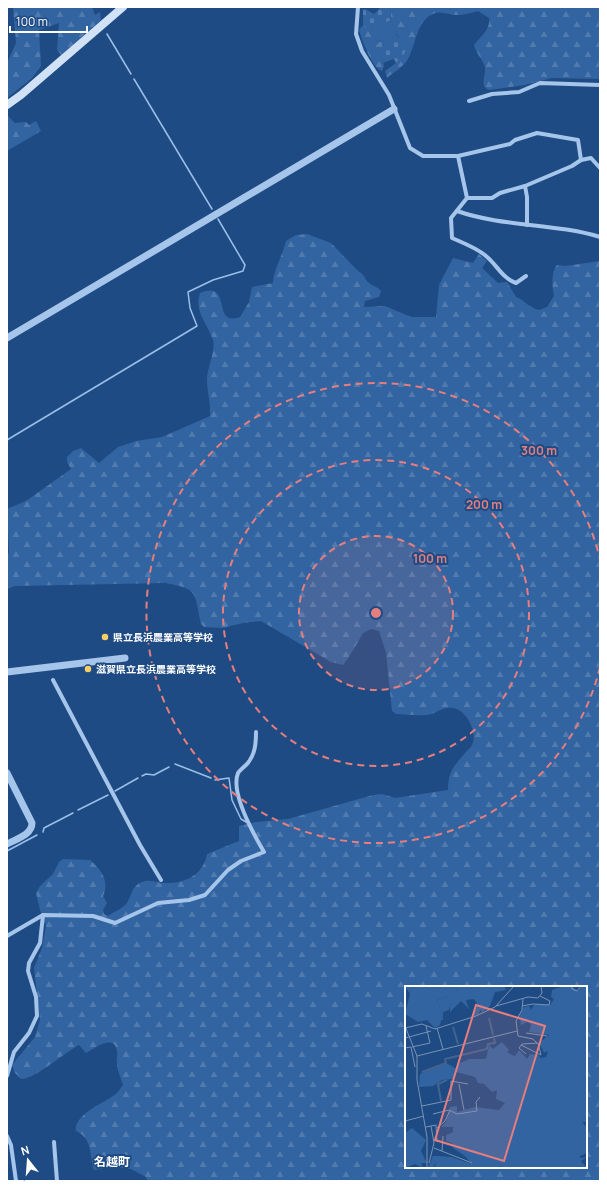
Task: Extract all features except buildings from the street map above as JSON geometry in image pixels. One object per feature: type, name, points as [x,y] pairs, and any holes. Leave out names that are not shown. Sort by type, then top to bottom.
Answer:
[{"type":"main road","points":[[7,104],[22,95],[123,7]]},
{"type":"street","points":[[358,7],[356,34],[362,51],[389,95],[410,148],[424,156],[458,156],[510,144],[515,140],[537,133],[578,140],[581,160]]},
{"type":"street","points":[[469,101],[492,94],[519,92],[540,83],[600,85]]},
{"type":"street","points":[[7,338],[394,109]]},
{"type":"street","points":[[458,156],[467,198],[451,218],[452,238],[487,256],[500,272],[511,281],[516,283],[526,276]]},
{"type":"street","points":[[467,198],[492,198],[500,193],[525,186],[572,166],[581,160],[591,158],[600,168]]},
{"type":"street","points":[[525,186],[528,225]]},
{"type":"street","points":[[457,211],[497,221],[585,233],[600,237]]},
{"type":"street","points":[[7,672],[125,658]]},
{"type":"street","points":[[53,680],[136,838],[161,880]]},
{"type":"street","points":[[7,936],[43,915],[93,916],[116,923],[158,903],[189,900],[205,895],[228,870],[241,861],[264,852],[239,798],[237,781],[238,773],[251,760],[256,746],[256,732]]},
{"type":"street","points":[[7,773],[32,823],[30,831],[7,844]]},
{"type":"street","points":[[7,1076],[14,1052],[29,1033],[37,1016],[36,997],[28,971],[28,963],[40,943],[43,915]]},
{"type":"street","points":[[7,1136],[11,1145],[16,1181]]},
{"type":"street","points":[[54,1142],[57,1181]]},
{"type":"green space","points":[[13,7],[92,7],[95,15],[100,12],[101,20],[61,55],[57,50],[59,23],[39,30],[41,66],[32,78],[7,98],[7,63],[16,43]]},
{"type":"green space","points":[[379,7],[390,7],[391,20],[372,27],[374,31],[371,32],[363,26],[363,10],[365,9],[374,14]]},
{"type":"green space","points":[[390,7],[600,7],[600,79],[552,78],[525,85],[489,90],[484,86],[485,67],[474,45],[487,29],[489,18],[478,11],[457,15],[439,12],[427,18],[419,29],[406,62],[387,78],[385,71],[396,63],[399,37],[393,27]]},
{"type":"green space","points":[[387,20],[391,20],[397,35],[382,42],[380,40],[377,42],[371,32],[373,31],[372,27]]},
{"type":"green space","points":[[362,26],[372,33],[378,43],[384,66],[382,71],[375,65],[365,47],[359,30]]},
{"type":"green space","points":[[397,35],[407,50],[396,63],[394,59],[383,63],[377,42],[380,40],[382,42]]},
{"type":"green space","points":[[8,116],[15,123],[26,122],[29,125],[36,121],[41,131],[7,151]]},
{"type":"green space","points":[[307,234],[331,243],[358,271],[363,274],[369,283],[381,291],[379,297],[365,301],[364,307],[385,306],[411,317],[436,317],[439,285],[453,258],[473,263],[479,254],[487,261],[482,268],[498,283],[507,282],[516,297],[532,308],[539,310],[547,307],[554,296],[552,284],[557,265],[565,266],[600,261],[600,1181],[148,1181],[146,1177],[131,1169],[115,1167],[94,1170],[88,1143],[81,1134],[76,1131],[76,1125],[85,1114],[112,1097],[123,1085],[118,1068],[117,1052],[112,1043],[103,1044],[86,1053],[79,1045],[41,1071],[27,1078],[21,1079],[15,1073],[12,1065],[35,1037],[40,1019],[34,968],[42,948],[46,926],[36,893],[40,886],[53,874],[59,862],[63,859],[90,860],[98,867],[105,881],[105,891],[103,896],[107,903],[103,910],[104,914],[108,916],[124,906],[136,886],[142,882],[178,882],[197,873],[205,862],[207,854],[239,841],[239,826],[256,822],[288,819],[373,795],[382,794],[395,798],[448,790],[448,783],[452,769],[472,745],[474,734],[470,723],[467,717],[458,710],[446,708],[423,715],[396,714],[392,711],[386,652],[379,631],[371,629],[363,633],[343,665],[331,662],[261,621],[243,623],[222,628],[204,627],[201,624],[193,594],[184,587],[176,585],[165,583],[15,586],[7,589],[7,558],[9,552],[7,509],[26,501],[71,469],[67,462],[67,457],[73,451],[81,448],[99,463],[118,447],[136,441],[162,437],[210,416],[207,379],[214,344],[200,312],[200,293],[210,290],[216,292],[220,297],[223,311],[226,316],[231,319],[240,317],[249,302],[252,287],[273,283],[275,272],[286,241],[296,235]]},
{"type":"waterway","points":[[107,34],[131,74]]},
{"type":"waterway","points":[[134,79],[212,209]]},
{"type":"waterway","points":[[7,440],[197,326],[190,308],[188,292],[213,280],[243,271],[245,265],[218,219]]},
{"type":"waterway","points":[[175,764],[211,778]]},
{"type":"waterway","points":[[142,776],[146,774],[154,775],[169,767]]},
{"type":"waterway","points":[[115,791],[138,778]]},
{"type":"waterway","points":[[215,780],[229,778],[232,800],[241,819],[246,822]]},
{"type":"waterway","points":[[78,810],[108,795]]},
{"type":"waterway","points":[[43,832],[44,828],[73,813]]},
{"type":"waterway","points":[[7,851],[37,835]]},
{"type":"place","name":"県立長浜農業高等学校","points":[[105,637]]},
{"type":"place","name":"滋賀県立長浜農業高等学校","points":[[88,669]]},
{"type":"district","name":"名越町","points":[[112,1161]]}]
